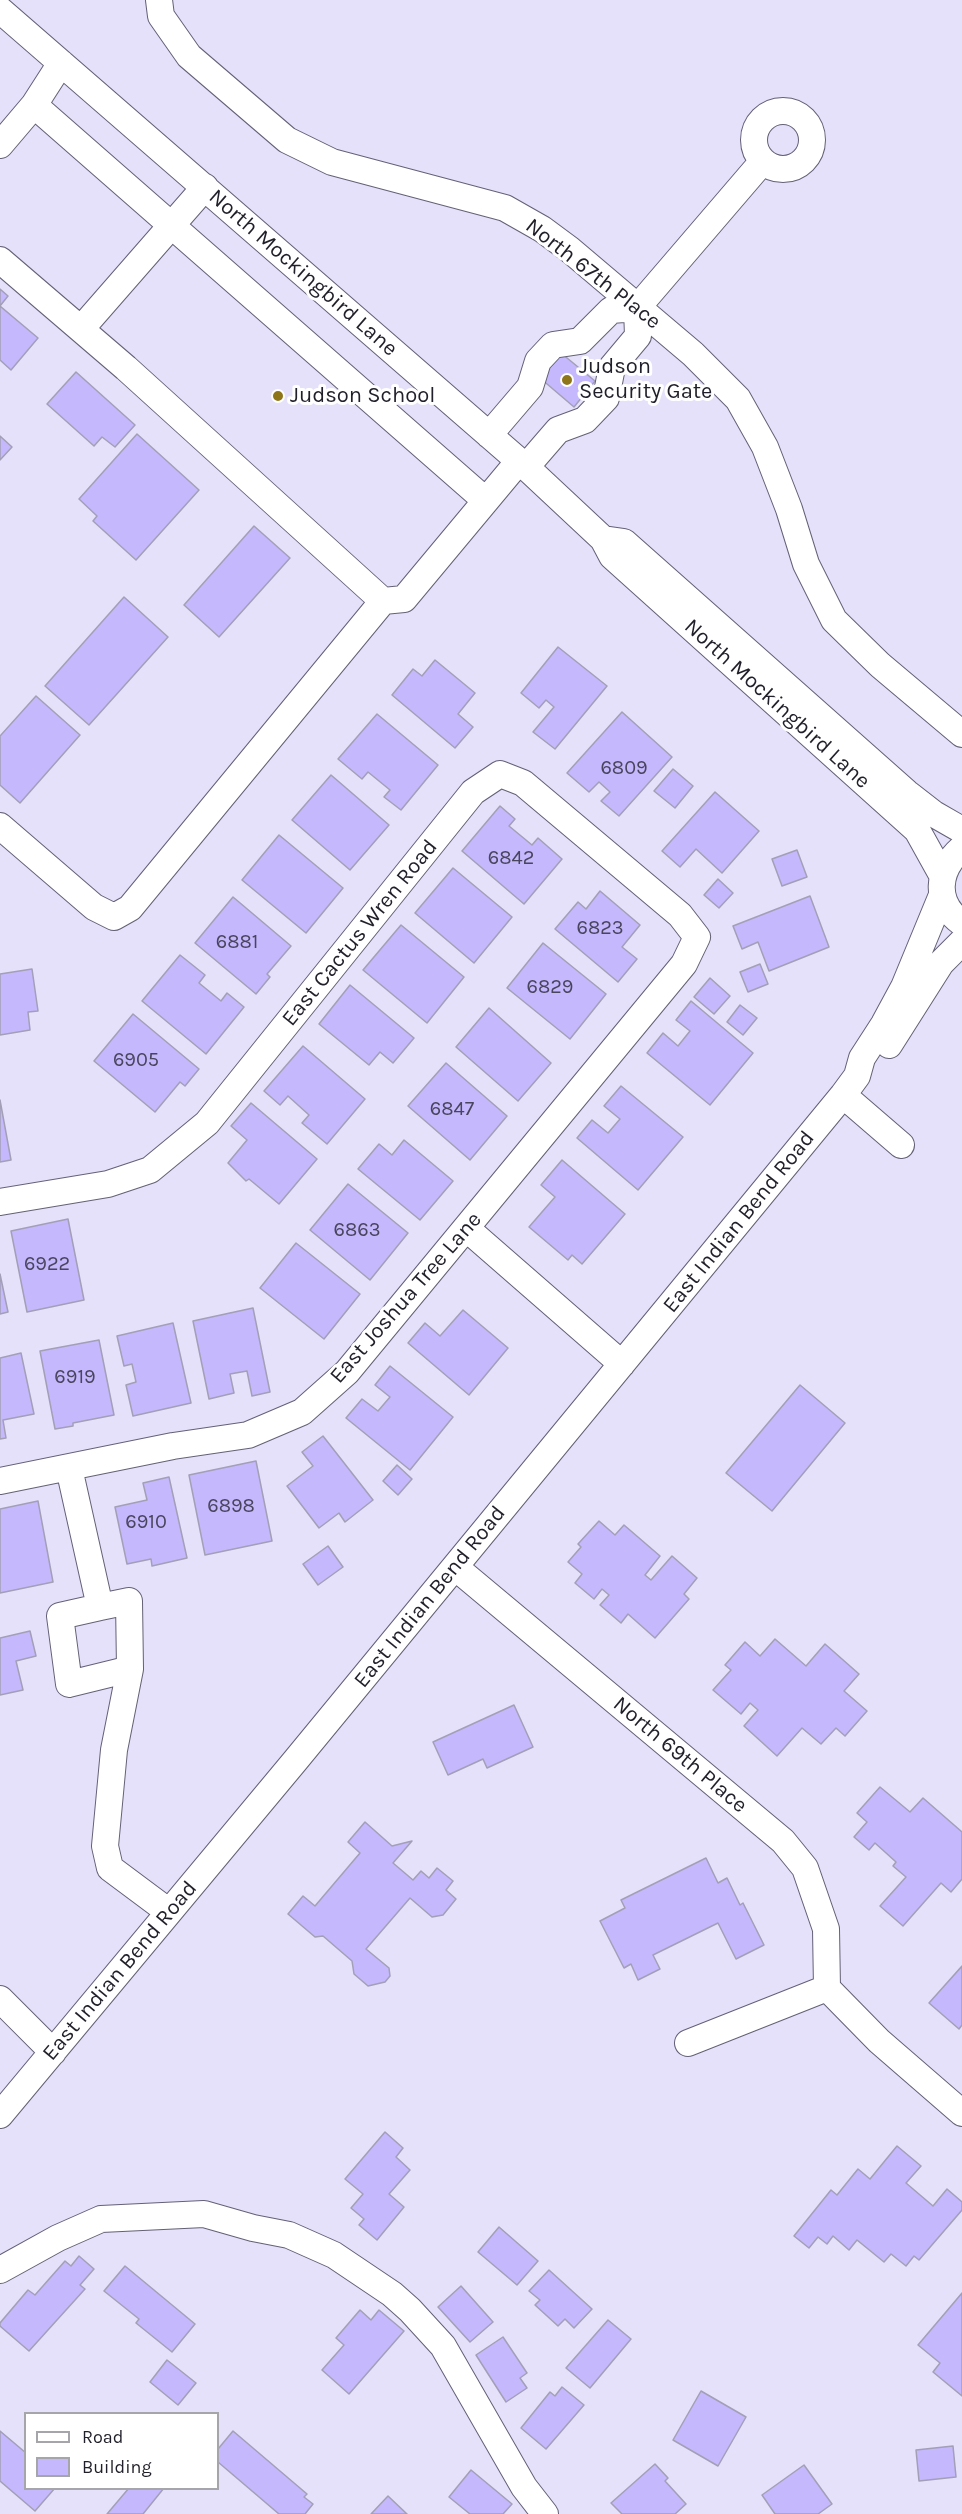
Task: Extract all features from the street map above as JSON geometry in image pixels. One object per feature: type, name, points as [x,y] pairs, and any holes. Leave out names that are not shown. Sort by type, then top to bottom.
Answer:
[{"type":"street","name":"North 67th Place","points":[[159,0],[162,16],[189,57],[287,140],[332,162],[505,208],[542,229],[693,354],[738,399],[765,447],[789,509],[806,564],[834,620],[880,665],[962,734]]},
{"type":"street","name":"North Mockingbird Lane","points":[[0,10],[522,464],[603,539],[612,556],[917,830],[942,885],[946,907],[962,923]]},
{"type":"street","points":[[0,145],[34,105],[62,63]]},
{"type":"street","points":[[34,105],[485,500]]},
{"type":"street","points":[[0,826],[94,907],[114,917],[130,908],[383,601],[404,599],[485,500],[558,430],[585,420],[606,398],[612,367],[638,336],[637,308],[762,161]]},
{"type":"street","points":[[81,329],[205,187]]},
{"type":"street","points":[[0,260],[81,329],[383,601]]},
{"type":"street","points":[[489,435],[530,387],[538,361],[553,345],[580,340],[611,310],[637,308]]},
{"type":"street","points":[[580,340],[598,351],[612,367]]},
{"type":"street","name":"North Mockingbird Lane","points":[[603,539],[624,542],[907,793],[934,814],[962,830]]},
{"type":"street","name":"East Cactus Wren Road","points":[[0,1202],[108,1184],[150,1170],[207,1123],[473,792],[500,774],[523,783],[680,915],[697,937]]},
{"type":"street","points":[[942,885],[946,865],[962,848]]},
{"type":"street","name":"East Indian Bend Road","points":[[850,1085],[862,1058],[904,987],[942,885]]},
{"type":"street","name":"East Joshua Tree Lane","points":[[0,1481],[173,1446],[248,1436],[302,1412],[347,1372],[684,964],[697,937]]},
{"type":"street","name":"East Indian Bend Road","points":[[0,2115],[455,1567],[850,1085],[872,1066],[896,1036],[940,963],[962,942]]},
{"type":"street","points":[[850,1085],[901,1145]]},
{"type":"street","points":[[466,1228],[622,1364]]},
{"type":"street","points":[[69,1468],[100,1607]]},
{"type":"street","name":"North 69th Place","points":[[455,1567],[783,1841],[805,1868],[826,1929],[827,1988]]},
{"type":"street","points":[[130,1669],[69,1684],[60,1616],[129,1601],[130,1669],[114,1750],[105,1846],[110,1868],[170,1912]]},
{"type":"street","points":[[688,2043],[827,1988],[879,2041],[962,2113]]},
{"type":"street","points":[[0,1999],[53,2052]]},
{"type":"street","points":[[0,2270],[58,2238],[101,2219],[204,2214],[253,2228],[289,2235],[334,2255],[392,2294],[443,2346],[524,2487],[545,2514]]},
{"type":"building","points":[[0,289],[8,296],[0,306]]},
{"type":"building","points":[[0,306],[38,338],[11,370],[0,360]]},
{"type":"building","name":"Judson Security Gate","points":[[561,353],[595,381],[574,407],[540,378]]},
{"type":"building","points":[[76,372],[135,425],[115,447],[102,437],[94,446],[47,404]]},
{"type":"building","points":[[137,434],[199,490],[136,560],[93,521],[97,516],[79,499]]},
{"type":"building","points":[[0,436],[12,447],[0,460]]},
{"type":"building","points":[[254,526],[290,558],[219,637],[184,605]]},
{"type":"building","points":[[124,597],[168,637],[89,725],[45,686]]},
{"type":"building","points":[[558,647],[607,686],[555,749],[533,732],[554,707],[546,700],[539,708],[521,693]]},
{"type":"building","points":[[435,660],[475,693],[458,714],[473,727],[455,748],[392,695],[413,669],[422,676]]},
{"type":"building","points":[[36,696],[80,735],[20,803],[0,785],[0,736]]},
{"type":"building","points":[[622,712],[672,757],[619,816],[601,801],[610,792],[599,782],[589,792],[567,773]]},
{"type":"building","points":[[377,714],[438,765],[401,810],[384,797],[390,790],[368,772],[362,779],[338,759]]},
{"type":"building","points":[[673,769],[693,786],[675,808],[654,791]]},
{"type":"building","points":[[331,775],[389,825],[350,870],[292,820]]},
{"type":"building","points":[[715,792],[759,831],[722,873],[696,849],[680,867],[662,851]]},
{"type":"building","points":[[500,806],[515,819],[509,826],[532,845],[538,838],[562,859],[524,904],[462,851]]},
{"type":"building","points":[[279,835],[343,888],[306,933],[242,880]]},
{"type":"building","points":[[797,850],[807,877],[782,886],[772,859]]},
{"type":"building","points":[[453,868],[512,917],[474,963],[415,913]]},
{"type":"building","points":[[718,879],[733,893],[719,908],[704,895]]},
{"type":"building","points":[[600,891],[640,925],[622,947],[637,959],[618,982],[555,929],[578,902],[586,909]]},
{"type":"building","points":[[810,896],[829,947],[769,971],[758,942],[742,949],[733,926]]},
{"type":"building","points":[[233,897],[291,946],[267,974],[270,977],[256,994],[195,943]]},
{"type":"building","points":[[401,925],[464,977],[427,1023],[363,970]]},
{"type":"building","points":[[543,943],[606,994],[570,1039],[507,988]]},
{"type":"building","points":[[180,955],[205,975],[199,983],[221,1001],[227,993],[244,1007],[206,1054],[142,1001]]},
{"type":"building","points":[[760,964],[768,984],[748,992],[740,972]]},
{"type":"building","points":[[32,969],[38,1011],[28,1012],[30,1030],[0,1035],[0,974]]},
{"type":"building","points":[[710,978],[730,996],[714,1014],[694,997]]},
{"type":"building","points":[[350,985],[414,1038],[393,1063],[380,1052],[369,1065],[319,1024]]},
{"type":"building","points":[[691,1001],[753,1053],[710,1105],[647,1053],[663,1033],[678,1046],[690,1031],[676,1020]]},
{"type":"building","points":[[740,1005],[757,1018],[743,1035],[727,1022]]},
{"type":"building","points":[[489,1008],[551,1063],[518,1101],[456,1047]]},
{"type":"building","points":[[133,1014],[199,1069],[185,1086],[180,1082],[155,1112],[94,1061]]},
{"type":"building","points":[[303,1046],[365,1099],[327,1144],[302,1123],[309,1115],[288,1096],[280,1105],[264,1091]]},
{"type":"building","points":[[446,1063],[507,1116],[470,1160],[408,1106]]},
{"type":"building","points":[[621,1086],[683,1137],[638,1190],[577,1138],[592,1120],[608,1133],[620,1119],[604,1106]]},
{"type":"building","points":[[0,1100],[11,1160],[0,1162]]},
{"type":"building","points":[[251,1103],[317,1159],[279,1204],[249,1179],[246,1181],[228,1163],[247,1140],[231,1126]]},
{"type":"building","points":[[404,1140],[453,1181],[420,1220],[358,1169],[379,1144],[392,1155]]},
{"type":"building","points":[[562,1160],[625,1214],[582,1264],[572,1255],[568,1260],[529,1227],[555,1197],[541,1185]]},
{"type":"building","points":[[348,1184],[408,1233],[370,1280],[310,1230]]},
{"type":"building","points":[[68,1219],[84,1300],[27,1312],[11,1231]]},
{"type":"building","points":[[296,1243],[360,1294],[324,1339],[260,1288]]},
{"type":"building","points":[[0,1274],[8,1312],[0,1314]]},
{"type":"building","points":[[253,1308],[270,1392],[252,1396],[247,1371],[230,1374],[234,1393],[209,1399],[193,1321]]},
{"type":"building","points":[[463,1310],[508,1348],[469,1395],[408,1343],[425,1323],[440,1336]]},
{"type":"building","points":[[173,1323],[191,1403],[133,1416],[126,1385],[136,1382],[132,1364],[124,1366],[117,1336]]},
{"type":"building","points":[[99,1340],[114,1415],[55,1429],[40,1351]]},
{"type":"building","points":[[21,1353],[34,1414],[3,1420],[6,1438],[0,1439],[0,1358]]},
{"type":"building","points":[[390,1366],[453,1417],[410,1470],[346,1418],[362,1399],[378,1411],[390,1397],[375,1385]]},
{"type":"building","points":[[800,1385],[845,1423],[772,1511],[726,1473]]},
{"type":"building","points":[[323,1436],[373,1500],[345,1522],[339,1513],[319,1528],[287,1486],[313,1466],[302,1452]]},
{"type":"building","points":[[256,1461],[272,1541],[205,1555],[189,1475]]},
{"type":"building","points":[[397,1465],[412,1479],[398,1495],[383,1481]]},
{"type":"building","points":[[169,1477],[187,1558],[152,1566],[151,1559],[127,1564],[115,1507],[147,1500],[143,1483]]},
{"type":"building","points":[[38,1501],[53,1582],[0,1593],[0,1509]]},
{"type":"building","points":[[599,1521],[615,1535],[624,1525],[660,1556],[645,1575],[651,1580],[672,1556],[697,1578],[684,1594],[689,1599],[655,1638],[628,1614],[621,1623],[600,1605],[609,1595],[602,1589],[594,1599],[575,1583],[582,1574],[568,1562],[581,1547],[578,1544]]},
{"type":"building","points":[[328,1546],[343,1567],[318,1585],[303,1564]]},
{"type":"building","points":[[30,1631],[36,1656],[16,1661],[23,1690],[0,1695],[0,1638]]},
{"type":"building","points":[[775,1639],[806,1666],[825,1644],[859,1674],[844,1691],[867,1711],[845,1736],[836,1728],[821,1744],[802,1728],[777,1756],[744,1726],[758,1710],[750,1703],[741,1714],[713,1690],[731,1670],[725,1665],[745,1642],[760,1656]]},
{"type":"building","points":[[514,1705],[533,1747],[487,1768],[483,1759],[448,1775],[433,1742]]},
{"type":"building","points":[[880,1787],[910,1812],[923,1798],[962,1832],[962,1879],[951,1892],[941,1883],[903,1926],[880,1906],[906,1877],[893,1866],[896,1862],[875,1843],[869,1850],[854,1837],[867,1822],[857,1813]]},
{"type":"building","points":[[365,1822],[392,1846],[412,1841],[393,1863],[413,1880],[421,1871],[429,1878],[437,1868],[453,1881],[446,1890],[456,1899],[443,1915],[432,1917],[410,1898],[366,1949],[389,1968],[390,1976],[385,1982],[368,1986],[354,1974],[352,1961],[323,1936],[315,1937],[288,1914],[303,1896],[315,1906],[360,1853],[348,1842]]},
{"type":"building","points":[[706,1858],[718,1883],[727,1878],[740,1905],[743,1903],[764,1945],[736,1959],[718,1923],[653,1955],[660,1969],[638,1980],[631,1964],[624,1968],[600,1921],[625,1908],[621,1900]]},
{"type":"building","points":[[962,1966],[962,2025],[959,2029],[929,2003]]},
{"type":"building","points":[[385,2132],[403,2148],[396,2157],[410,2170],[389,2194],[404,2207],[377,2240],[359,2225],[364,2219],[351,2208],[363,2194],[345,2179]]},
{"type":"building","points":[[897,2146],[921,2166],[906,2183],[933,2206],[947,2189],[962,2202],[962,2210],[919,2260],[914,2256],[906,2266],[891,2254],[884,2262],[857,2240],[849,2250],[833,2236],[827,2244],[818,2237],[809,2248],[794,2236],[831,2190],[837,2195],[858,2169],[870,2179]]},
{"type":"building","points":[[499,2227],[538,2261],[517,2285],[478,2252]]},
{"type":"building","points":[[79,2256],[94,2269],[80,2285],[85,2289],[29,2351],[0,2326],[0,2323],[28,2290],[35,2295],[65,2261],[71,2266]]},
{"type":"building","points":[[125,2266],[195,2324],[172,2352],[136,2323],[139,2319],[104,2291]]},
{"type":"building","points":[[549,2270],[592,2309],[574,2328],[565,2319],[558,2326],[535,2305],[540,2300],[529,2291]]},
{"type":"building","points":[[461,2286],[493,2322],[470,2342],[438,2307]]},
{"type":"building","points":[[962,2293],[962,2396],[933,2372],[940,2363],[918,2345]]},
{"type":"building","points":[[360,2310],[371,2320],[379,2310],[404,2331],[349,2394],[322,2370],[344,2345],[336,2338]]},
{"type":"building","points":[[608,2320],[631,2339],[590,2388],[566,2368]]},
{"type":"building","points":[[503,2337],[527,2373],[520,2378],[527,2388],[506,2402],[476,2355]]},
{"type":"building","points":[[167,2360],[196,2383],[178,2405],[150,2382]]},
{"type":"building","points":[[562,2387],[584,2405],[546,2449],[521,2428],[550,2392],[555,2396]]},
{"type":"building","points":[[701,2391],[746,2417],[718,2466],[673,2440]]},
{"type":"building","points":[[0,2431],[24,2451],[24,2490],[53,2490],[35,2511],[0,2481]]},
{"type":"building","points":[[233,2431],[307,2494],[304,2497],[313,2504],[305,2514],[279,2514],[219,2463],[219,2448]]},
{"type":"building","points":[[953,2446],[956,2477],[919,2481],[916,2450]]},
{"type":"building","points":[[655,2464],[668,2478],[665,2481],[686,2504],[675,2514],[622,2514],[611,2503]]},
{"type":"building","points":[[804,2465],[832,2504],[818,2514],[775,2514],[762,2495]]},
{"type":"building","points":[[471,2470],[512,2504],[503,2514],[470,2514],[449,2497]]},
{"type":"building","points":[[127,2490],[162,2490],[143,2514],[107,2514]]},
{"type":"building","points":[[388,2496],[407,2514],[371,2514]]},
{"type":"place","name":"Judson Security Gate","points":[[567,380]]},
{"type":"place","name":"Judson School","points":[[278,396]]}]
